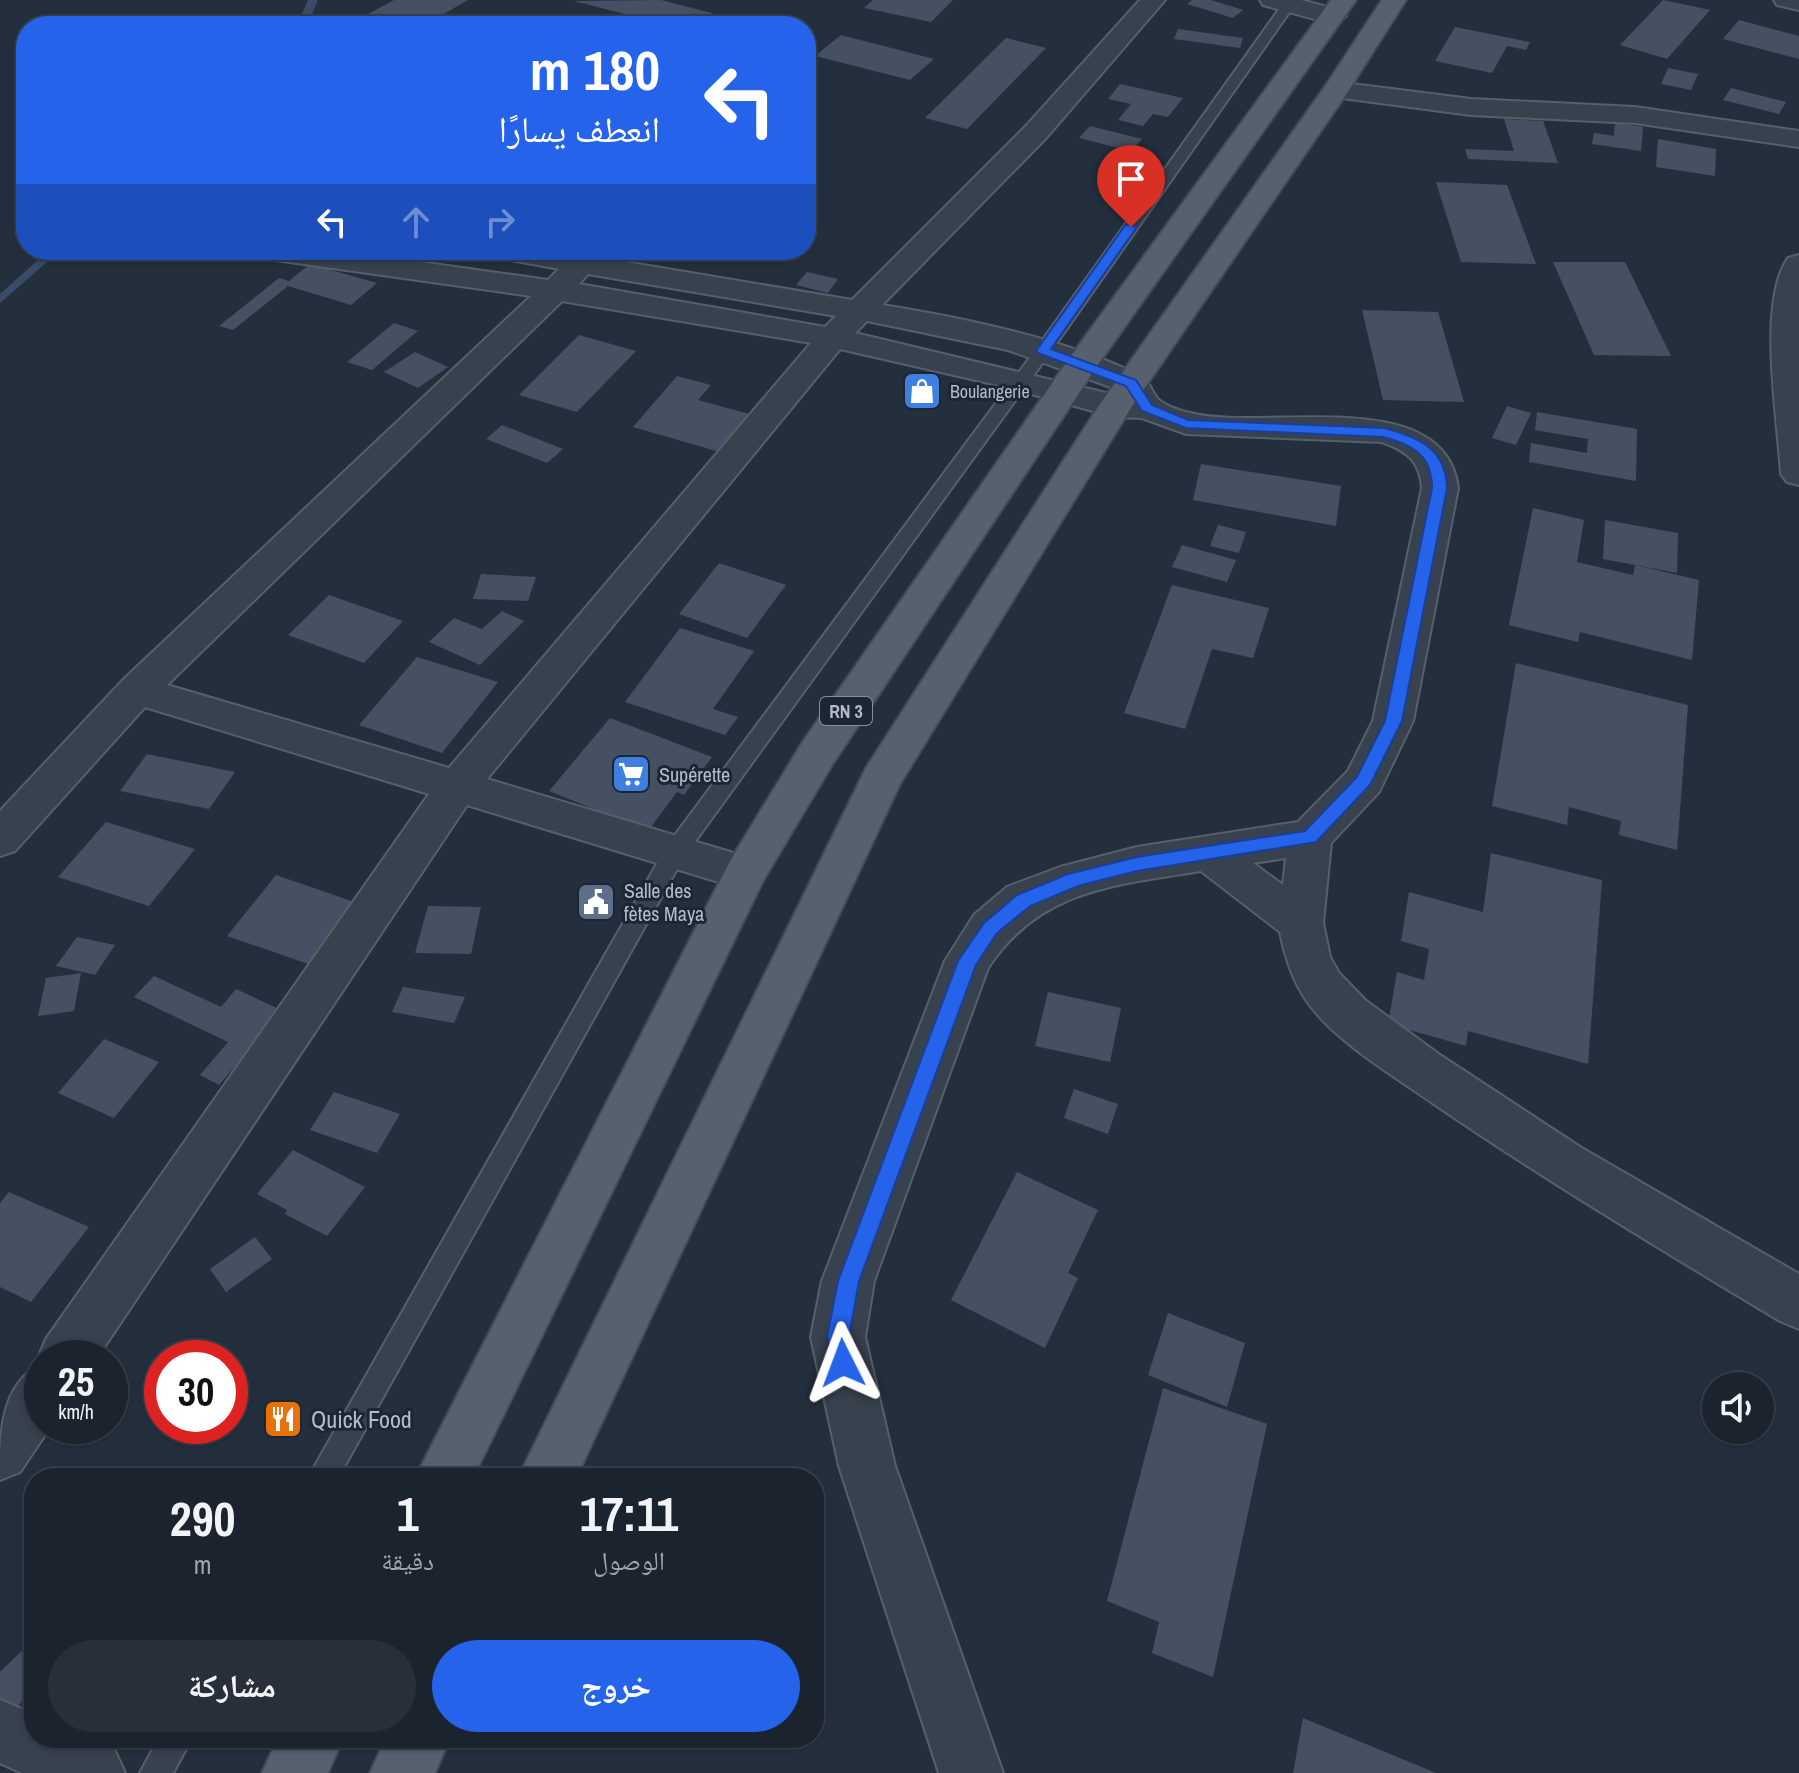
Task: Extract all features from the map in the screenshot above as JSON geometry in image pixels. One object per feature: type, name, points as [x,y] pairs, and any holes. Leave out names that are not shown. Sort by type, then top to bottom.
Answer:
[{"type":"main road","points":[[551,1468],[751,1057],[881,779],[1394,0]]},
{"type":"main road","name":"RN 3","points":[[448,1468],[745,873],[817,754],[1074,378],[1338,8]]},
{"type":"main road","points":[[294,1773],[307,1748]]},
{"type":"main road","points":[[402,1773],[414,1748]]},
{"type":"street","points":[[77,1340],[457,787],[831,339],[1036,132],[1153,0]]},
{"type":"street","points":[[1786,0],[1799,3]]},
{"type":"street","points":[[1280,2],[1338,8]]},
{"type":"street","points":[[1336,90],[1471,107],[1635,115],[1799,139]]},
{"type":"street","points":[[345,260],[559,290],[916,354],[1019,380],[1074,378]]},
{"type":"street","points":[[569,260],[990,336],[1043,351],[1074,378],[1186,424],[1384,432],[1407,439],[1427,453],[1439,469],[1440,488],[1393,721],[1364,781],[1310,837],[1137,864],[1075,879],[1023,900],[990,928],[968,961],[848,1281],[838,1337],[847,1388],[867,1466],[971,1773]]},
{"type":"street","points":[[0,839],[137,690],[559,290],[583,262]]},
{"type":"street","points":[[1798,267],[1786,308],[1799,474]]},
{"type":"street","points":[[137,690],[745,873]]},
{"type":"street","points":[[1310,837],[1301,923],[1308,959],[1323,987],[1348,1014],[1423,1070],[1562,1163],[1799,1303]]},
{"type":"street","points":[[1210,854],[1301,923]]},
{"type":"street","points":[[0,1452],[24,1417]]},
{"type":"street","points":[[0,1731],[24,1742]]},
{"type":"street","points":[[38,1748],[93,1773]]},
{"type":"lane","points":[[328,1468],[675,852],[1043,351],[1280,2]]},
{"type":"lane","points":[[156,1773],[170,1748]]},
{"type":"building","points":[[394,0],[468,0],[440,16],[364,16]]},
{"type":"building","points":[[661,0],[712,13],[708,16],[633,16],[574,1]]},
{"type":"building","points":[[873,0],[953,0],[931,22],[864,8]]},
{"type":"building","points":[[1192,0],[1211,0],[1243,10],[1233,18],[1187,4]]},
{"type":"building","points":[[1663,0],[1710,10],[1667,59],[1620,45]]},
{"type":"building","points":[[1739,20],[1799,36],[1799,59],[1723,39]]},
{"type":"building","points":[[1455,27],[1530,42],[1526,50],[1507,46],[1492,73],[1435,61]]},
{"type":"building","points":[[1178,29],[1243,38],[1240,48],[1174,39]]},
{"type":"building","points":[[841,35],[934,59],[910,80],[816,55]]},
{"type":"building","points":[[1006,38],[1046,48],[967,129],[925,118]]},
{"type":"building","points":[[1668,68],[1698,74],[1691,90],[1661,84]]},
{"type":"building","points":[[1120,84],[1183,98],[1168,117],[1153,114],[1143,126],[1118,120],[1131,104],[1108,99]]},
{"type":"building","points":[[1731,88],[1786,102],[1779,114],[1723,100]]},
{"type":"building","points":[[1504,119],[1543,121],[1558,163],[1468,159],[1465,149],[1514,151]]},
{"type":"building","points":[[1615,123],[1643,127],[1641,151],[1592,144],[1594,133],[1614,136]]},
{"type":"building","points":[[1090,126],[1142,139],[1131,151],[1079,138]]},
{"type":"building","points":[[1658,139],[1716,149],[1715,176],[1656,167]]},
{"type":"building","points":[[1436,182],[1507,185],[1536,264],[1461,262]]},
{"type":"building","points":[[1553,262],[1625,262],[1671,356],[1594,355]]},
{"type":"building","points":[[310,264],[377,283],[351,305],[288,286],[233,330],[219,326],[279,278],[289,281]]},
{"type":"building","points":[[807,272],[838,279],[828,293],[796,285]]},
{"type":"building","points":[[1362,310],[1438,312],[1464,402],[1383,400]]},
{"type":"building","points":[[394,323],[418,331],[372,370],[347,362]]},
{"type":"building","points":[[579,335],[636,351],[577,412],[519,395]]},
{"type":"building","points":[[415,352],[448,367],[418,388],[384,372]]},
{"type":"building","points":[[677,376],[711,385],[698,400],[753,415],[723,453],[633,427]]},
{"type":"building","points":[[1507,406],[1531,413],[1516,445],[1492,438]]},
{"type":"building","points":[[1537,412],[1637,429],[1636,481],[1529,462],[1531,443],[1587,453],[1588,439],[1535,430]]},
{"type":"building","points":[[502,425],[563,449],[547,463],[486,439]]},
{"type":"building","points":[[1201,464],[1341,486],[1336,526],[1193,500]]},
{"type":"building","points":[[1533,508],[1584,520],[1577,562],[1633,575],[1635,565],[1699,580],[1692,660],[1580,632],[1578,642],[1509,625]]},
{"type":"building","points":[[1605,520],[1678,533],[1677,573],[1603,559]]},
{"type":"building","points":[[1218,525],[1246,532],[1239,553],[1210,546]]},
{"type":"building","points":[[1182,545],[1236,560],[1227,582],[1172,567]]},
{"type":"building","points":[[719,563],[786,585],[747,638],[679,614]]},
{"type":"building","points":[[481,574],[536,577],[528,601],[473,599]]},
{"type":"building","points":[[1172,585],[1269,608],[1253,658],[1212,649],[1185,729],[1124,713]]},
{"type":"building","points":[[329,595],[403,621],[364,663],[288,635]]},
{"type":"building","points":[[502,611],[524,621],[480,665],[429,642],[454,618],[482,629]]},
{"type":"building","points":[[680,628],[754,651],[713,709],[738,717],[725,735],[625,702]]},
{"type":"building","points":[[417,657],[498,682],[442,753],[359,725]]},
{"type":"building","points":[[1516,663],[1688,705],[1677,850],[1619,835],[1621,821],[1569,807],[1567,825],[1492,806]]},
{"type":"building","name":"Supérette","points":[[610,718],[712,757],[684,795],[677,792],[648,831],[549,791]]},
{"type":"building","points":[[147,754],[235,772],[209,809],[120,791]]},
{"type":"building","points":[[106,822],[195,849],[149,906],[58,877]]},
{"type":"building","points":[[1491,853],[1602,880],[1588,1064],[1468,1031],[1466,1046],[1388,1024],[1397,972],[1424,980],[1429,949],[1401,941],[1409,892],[1483,912]]},
{"type":"building","points":[[276,875],[357,903],[311,965],[227,936]]},
{"type":"building","points":[[428,906],[481,907],[471,954],[415,953]]},
{"type":"building","points":[[77,937],[115,945],[95,975],[56,966]]},
{"type":"building","points":[[81,973],[74,1011],[38,1016],[46,978]]},
{"type":"building","points":[[154,976],[221,1007],[236,989],[283,1011],[219,1085],[200,1075],[228,1042],[134,997]]},
{"type":"building","points":[[403,987],[465,997],[454,1023],[392,1012]]},
{"type":"building","points":[[1048,992],[1121,1008],[1110,1062],[1035,1046]]},
{"type":"building","points":[[104,1039],[159,1062],[114,1118],[58,1093]]},
{"type":"building","points":[[1074,1089],[1118,1104],[1108,1134],[1064,1118]]},
{"type":"building","points":[[334,1092],[400,1114],[377,1153],[310,1130]]},
{"type":"building","points":[[293,1150],[365,1187],[327,1236],[285,1214],[287,1210],[257,1194]]},
{"type":"building","points":[[1017,1172],[1098,1210],[1068,1273],[1078,1278],[1045,1348],[951,1300]]},
{"type":"building","points":[[9,1192],[89,1227],[31,1302],[0,1287],[0,1203]]},
{"type":"building","points":[[255,1237],[272,1259],[226,1292],[210,1269]]},
{"type":"building","points":[[1168,1313],[1245,1343],[1227,1407],[1148,1375]]},
{"type":"building","points":[[1163,1388],[1267,1424],[1213,1677],[1152,1653],[1159,1622],[1107,1601]]},
{"type":"building","points":[[24,1649],[24,1700],[4,1720],[0,1716],[0,1672]]},
{"type":"building","points":[[1303,1718],[1436,1773],[1293,1773]]},
{"type":"waterway","points":[[306,16],[313,0]]},
{"type":"waterway","points":[[0,300],[45,260]]},
{"type":"place","name":"Boulangerie","points":[[922,391]]},
{"type":"place","name":"Supérette","points":[[631,774]]},
{"type":"place","name":"Salle des fètes Maya","points":[[596,902]]},
{"type":"place","name":"Quick Food","points":[[283,1419]]},
{"type":"route","points":[[843,1363],[838,1337],[848,1281],[968,961],[990,928],[1023,900],[1075,879],[1137,864],[1310,837],[1364,781],[1393,721],[1440,488],[1439,469],[1427,453],[1407,439],[1384,432],[1223,428],[1186,424],[1147,408],[1131,383],[1043,351],[1131,227]]}]
